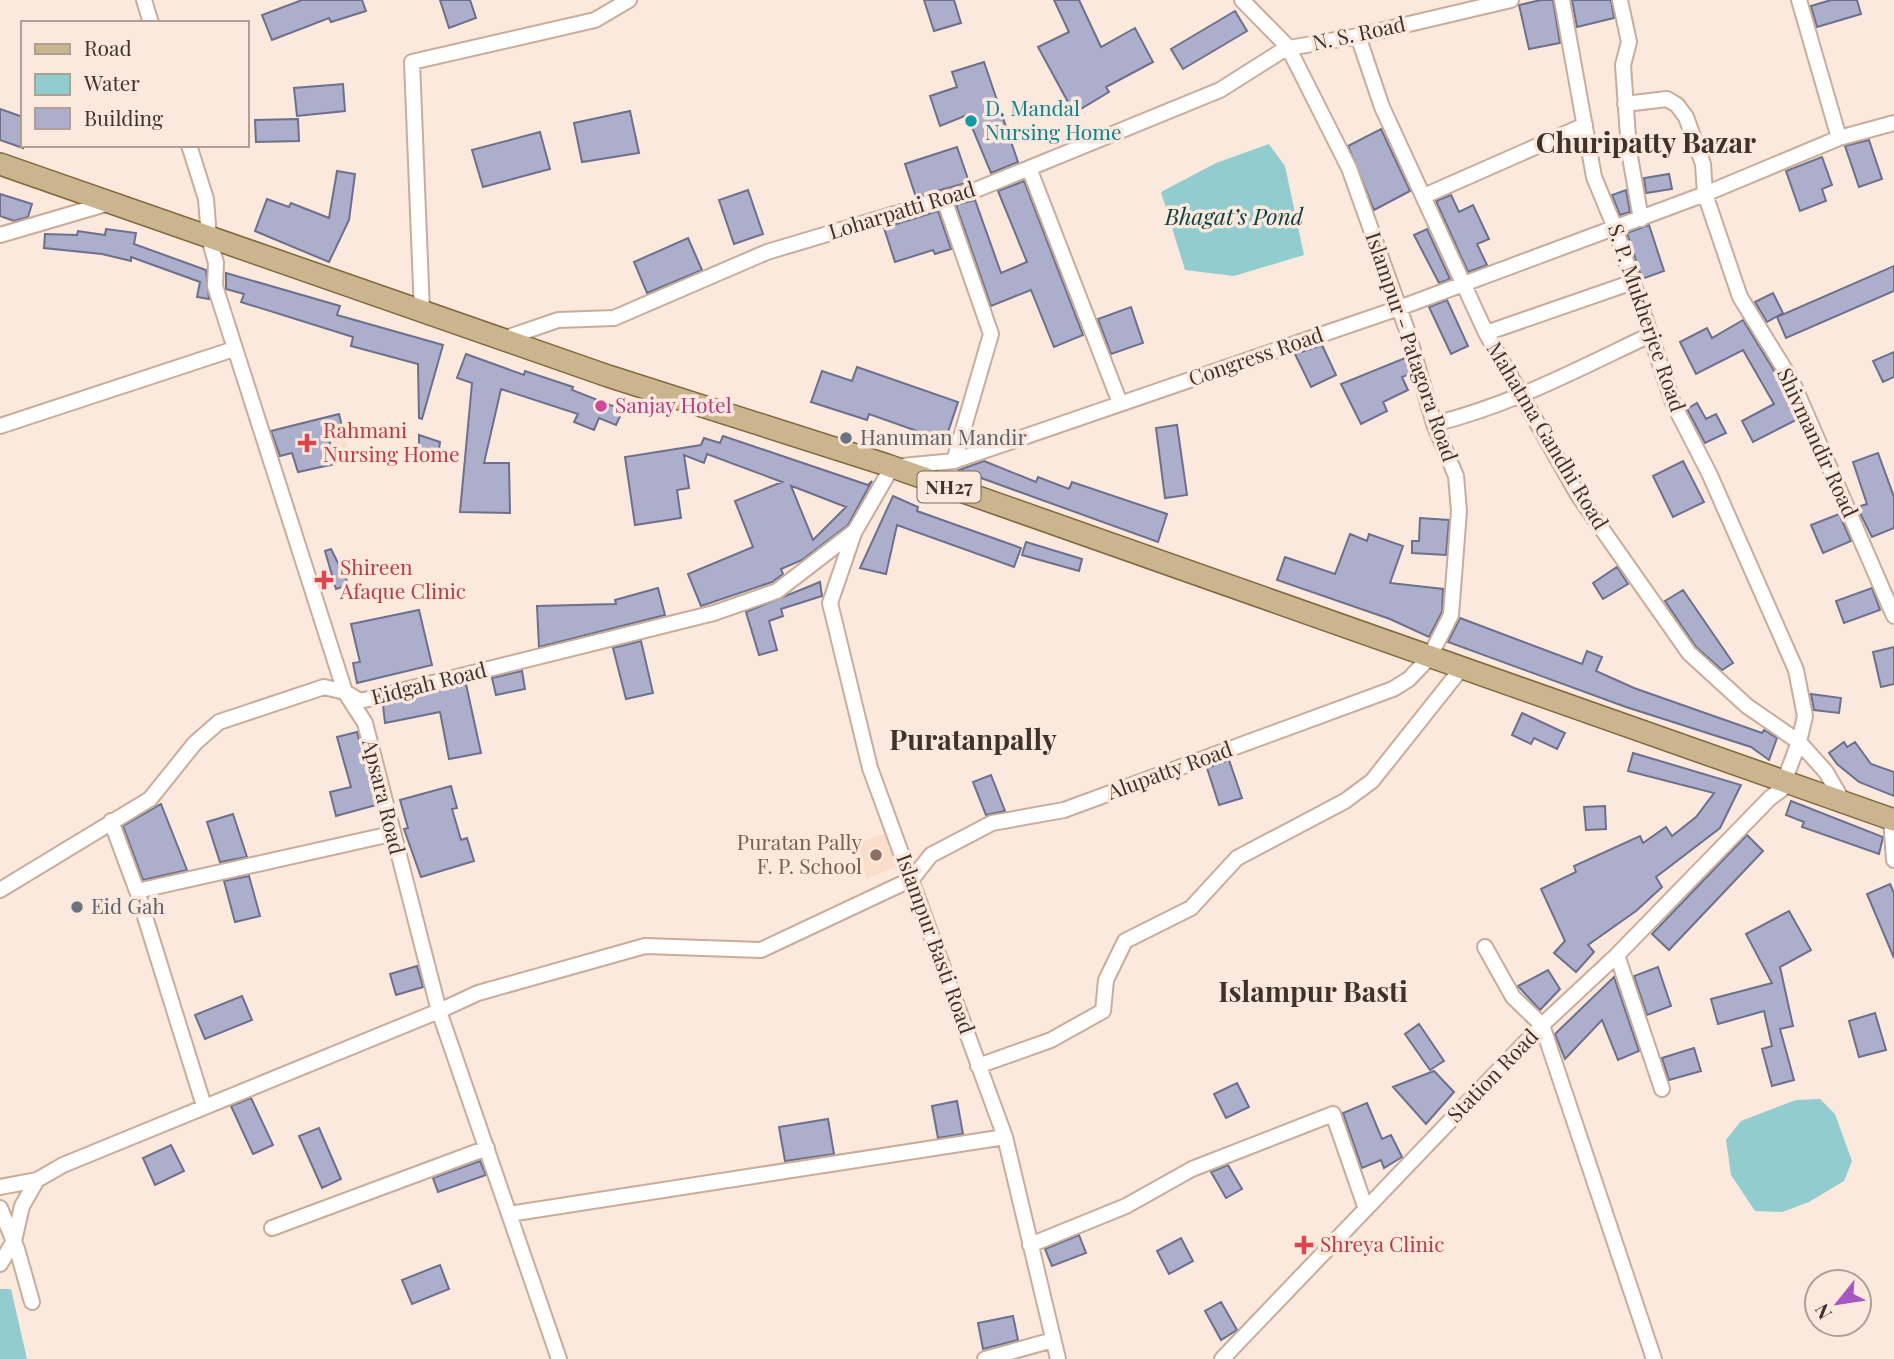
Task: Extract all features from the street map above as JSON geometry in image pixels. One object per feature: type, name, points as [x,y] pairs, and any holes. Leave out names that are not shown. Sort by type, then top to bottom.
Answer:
[{"type":"main road","name":"NH27","points":[[0,164],[422,312],[892,467],[1429,657],[1777,790],[1844,803],[1893,820]]},
{"type":"street","points":[[144,0],[150,21]]},
{"type":"street","points":[[422,312],[412,62],[594,20],[629,0]]},
{"type":"street","name":"Islampur - Patagora Road","points":[[1241,0],[1288,47],[1349,168],[1399,308],[1434,424],[1456,476],[1459,511],[1451,615],[1429,657]]},
{"type":"street","name":"N. S. Road","points":[[1288,47],[1357,36],[1511,0]]},
{"type":"street","name":"S. P. Mukherjee Road","points":[[1562,0],[1594,177],[1615,228],[1674,403],[1709,473],[1796,670],[1805,716],[1799,742]]},
{"type":"street","points":[[1620,0],[1629,42],[1623,65],[1629,152],[1641,219]]},
{"type":"street","points":[[1799,0],[1839,138]]},
{"type":"street","name":"Mahatma Gandhi Road","points":[[1357,36],[1382,107],[1486,333],[1578,495],[1689,653],[1747,706],[1799,742],[1826,772],[1844,803]]},
{"type":"street","name":"Loharpatti Road","points":[[503,339],[558,320],[614,318],[766,252],[944,199],[1029,168],[1220,90],[1288,47]]},
{"type":"street","name":"Shivmandir Road","points":[[1625,104],[1667,99],[1677,105],[1686,117],[1703,164],[1705,194],[1740,297],[1792,381],[1894,615]]},
{"type":"street","name":"Congress Road","points":[[892,467],[954,461],[1399,308],[1641,219],[1839,138],[1894,123]]},
{"type":"street","points":[[1424,196],[1585,125]]},
{"type":"street","name":"Apsara Road","points":[[190,147],[205,199],[209,238],[216,262],[215,286],[234,349],[345,692],[365,723],[391,834],[439,1012],[559,1359]]},
{"type":"street","points":[[1029,168],[1120,403]]},
{"type":"street","points":[[944,199],[991,334],[954,461]]},
{"type":"street","points":[[0,235],[109,203]]},
{"type":"street","points":[[1486,333],[1633,282]]},
{"type":"street","points":[[1434,424],[1485,411],[1522,396],[1650,335]]},
{"type":"street","points":[[0,426],[234,349]]},
{"type":"street","points":[[855,531],[892,467]]},
{"type":"street","name":"Eidgah Road","points":[[0,890],[150,799],[195,743],[219,722],[324,687],[345,692],[360,701],[714,613],[777,591],[855,531]]},
{"type":"street","name":"Islampur Basti Road","points":[[855,531],[830,603],[870,768],[1005,1138],[1058,1359]]},
{"type":"street","name":"Alupatty Road","points":[[912,879],[931,855],[992,822],[1064,810],[1383,692],[1409,679],[1429,657]]},
{"type":"street","points":[[978,1066],[1051,1040],[1103,1011],[1106,980],[1125,941],[1191,908],[1237,858],[1345,801],[1372,781],[1461,669]]},
{"type":"street","points":[[1777,790],[1799,742]]},
{"type":"street","name":"Station Road","points":[[1222,1359],[1542,1025],[1617,954],[1777,790]]},
{"type":"street","points":[[1893,820],[1894,860]]},
{"type":"street","points":[[111,821],[137,891],[204,1107]]},
{"type":"street","points":[[137,891],[391,834]]},
{"type":"street","points":[[0,1187],[37,1180],[62,1165],[439,1012],[478,993],[645,946],[761,950],[912,879]]},
{"type":"street","points":[[1485,947],[1513,996],[1542,1025],[1654,1359]]},
{"type":"street","points":[[1617,954],[1662,1089]]},
{"type":"street","points":[[1030,1245],[1126,1206],[1192,1169],[1333,1114],[1366,1209]]},
{"type":"street","points":[[509,1214],[1005,1138]]},
{"type":"street","points":[[272,1228],[487,1149]]},
{"type":"street","points":[[0,1264],[14,1241],[22,1206],[37,1180]]},
{"type":"street","points":[[0,1208],[14,1241],[32,1303]]},
{"type":"street","points":[[985,1359],[1053,1340]]},
{"type":"shaded area","name":"Rahmani Nursing Home","points":[[339,414],[351,460],[298,472],[292,453],[272,458],[266,432]]},
{"type":"shaded area","name":"Puratan Pally F. P. School","points":[[886,833],[898,866],[866,879],[854,844]]},
{"type":"water","name":"Bhagat’s Pond","points":[[1269,144],[1285,166],[1304,255],[1234,276],[1185,270],[1161,192],[1216,163]]},
{"type":"water","points":[[1820,1099],[1835,1114],[1852,1161],[1844,1181],[1809,1202],[1782,1212],[1755,1211],[1731,1175],[1726,1140],[1741,1121],[1796,1100]]},
{"type":"water","points":[[0,1289],[11,1289],[27,1359],[0,1359]]},
{"type":"building","points":[[302,0],[362,0],[366,11],[331,22],[329,18],[272,40],[262,15]]},
{"type":"building","points":[[440,0],[470,0],[476,18],[449,28]]},
{"type":"building","points":[[924,0],[954,0],[961,23],[934,31]]},
{"type":"building","points":[[1054,0],[1079,0],[1101,47],[1135,28],[1153,62],[1106,87],[1109,92],[1074,113],[1038,47],[1069,32]]},
{"type":"building","points":[[1553,0],[1560,43],[1529,49],[1519,5]]},
{"type":"building","points":[[1572,0],[1611,0],[1614,18],[1577,27]]},
{"type":"building","points":[[1831,0],[1857,0],[1861,14],[1817,27],[1811,6]]},
{"type":"building","points":[[1235,11],[1247,31],[1183,69],[1171,49]]},
{"type":"building","name":"D. Mandal Nursing Home","points":[[984,62],[1018,162],[991,173],[967,115],[940,126],[930,96],[957,87],[952,72]]},
{"type":"building","points":[[343,84],[345,111],[297,116],[294,88]]},
{"type":"building","points":[[0,109],[21,116],[23,148],[0,140]]},
{"type":"building","points":[[630,111],[639,153],[582,162],[574,123]]},
{"type":"building","points":[[298,119],[299,141],[256,142],[255,120]]},
{"type":"building","points":[[1381,129],[1410,191],[1374,210],[1348,146]]},
{"type":"building","points":[[540,132],[550,169],[483,187],[472,150]]},
{"type":"building","points":[[1869,140],[1882,179],[1859,187],[1845,146]]},
{"type":"building","points":[[957,147],[969,182],[916,197],[905,164]]},
{"type":"building","points":[[1822,157],[1832,185],[1822,189],[1826,201],[1800,211],[1786,171]]},
{"type":"building","points":[[337,171],[355,174],[349,220],[329,262],[255,231],[267,199],[289,207],[291,203],[329,218]]},
{"type":"building","points":[[1669,174],[1672,189],[1646,193],[1644,178]]},
{"type":"building","points":[[1024,181],[1083,335],[1054,347],[1031,290],[991,306],[956,205],[975,200],[1001,273],[1027,262],[998,191]]},
{"type":"building","points":[[748,190],[763,234],[734,244],[719,200]]},
{"type":"building","points":[[1626,190],[1630,212],[1620,215],[1612,195]]},
{"type":"building","points":[[0,194],[32,204],[28,217],[14,221],[0,216]]},
{"type":"building","points":[[1451,195],[1459,212],[1473,205],[1489,239],[1477,244],[1487,265],[1468,272],[1436,201]]},
{"type":"building","points":[[938,211],[951,249],[935,254],[933,250],[895,262],[884,228]]},
{"type":"building","points":[[1649,225],[1664,271],[1642,279],[1627,233]]},
{"type":"building","points":[[106,229],[136,233],[134,244],[206,270],[209,299],[197,297],[200,282],[131,257],[131,261],[102,254],[44,248],[45,234],[77,235],[78,231],[105,235]]},
{"type":"building","points":[[1427,229],[1450,279],[1439,283],[1414,235]]},
{"type":"building","points":[[688,238],[702,270],[647,293],[634,262]]},
{"type":"building","points":[[1894,266],[1894,291],[1786,338],[1777,317]]},
{"type":"building","points":[[226,273],[340,306],[337,315],[443,345],[422,419],[419,418],[418,364],[351,346],[353,337],[241,302],[244,294],[226,289]]},
{"type":"building","points":[[1773,293],[1783,313],[1767,322],[1755,302]]},
{"type":"building","points":[[1447,300],[1468,346],[1451,354],[1429,307]]},
{"type":"building","points":[[1131,307],[1143,343],[1111,354],[1098,319]]},
{"type":"building","points":[[1743,320],[1781,382],[1798,419],[1753,442],[1742,421],[1774,404],[1743,350],[1696,374],[1680,342],[1707,328],[1712,338]]},
{"type":"building","points":[[1322,345],[1336,375],[1311,387],[1295,354]]},
{"type":"building","points":[[1894,352],[1894,377],[1883,382],[1873,361]]},
{"type":"building","points":[[466,354],[524,375],[525,371],[573,387],[572,390],[623,410],[616,425],[599,418],[594,430],[574,422],[578,414],[501,389],[484,463],[509,463],[510,513],[460,512],[472,383],[457,378]]},
{"type":"building","points":[[1405,358],[1410,374],[1402,377],[1408,390],[1383,402],[1387,411],[1361,424],[1341,384]]},
{"type":"building","points":[[857,367],[958,402],[945,441],[869,414],[867,420],[811,402],[822,371],[852,381]]},
{"type":"building","points":[[1697,403],[1706,419],[1716,414],[1726,433],[1705,443],[1687,409]]},
{"type":"building","name":"Rahmani Nursing Home","points":[[339,414],[344,435],[329,439],[335,464],[298,472],[292,453],[280,456],[271,431]]},
{"type":"building","points":[[1177,425],[1187,495],[1165,498],[1156,428]]},
{"type":"building","points":[[419,435],[440,442],[438,456],[419,452]]},
{"type":"building","points":[[723,436],[868,485],[872,481],[848,525],[802,560],[781,569],[783,574],[772,582],[701,606],[688,574],[753,547],[735,501],[782,482],[707,454],[704,463],[684,455],[689,488],[677,490],[681,518],[635,525],[625,457],[701,445],[704,438],[720,443]],"holes":[[[791,486],[846,507],[813,540]]]},
{"type":"building","points":[[1878,453],[1894,497],[1894,528],[1872,537],[1857,507],[1867,504],[1853,462]]},
{"type":"building","points":[[984,461],[1036,482],[1038,477],[1069,489],[1072,482],[1167,514],[1158,542],[959,470]]},
{"type":"building","points":[[1683,461],[1704,502],[1673,517],[1653,476]]},
{"type":"building","points":[[893,496],[918,507],[917,511],[1021,548],[1014,567],[897,525],[886,574],[860,568]]},
{"type":"building","points":[[1839,514],[1851,541],[1823,553],[1811,525]]},
{"type":"building","points":[[1420,518],[1449,520],[1446,555],[1412,553],[1412,541],[1419,541]]},
{"type":"building","points":[[1350,534],[1367,541],[1369,534],[1403,546],[1390,583],[1443,589],[1442,612],[1429,637],[1390,619],[1277,580],[1285,557],[1335,574]]},
{"type":"building","points":[[1026,542],[1082,559],[1079,571],[1022,555]]},
{"type":"building","points":[[331,549],[349,585],[336,589],[325,551]]},
{"type":"building","points":[[1617,567],[1628,584],[1603,599],[1593,583]]},
{"type":"building","points":[[820,582],[822,596],[781,609],[783,616],[769,621],[777,650],[759,655],[746,612]]},
{"type":"building","points":[[658,588],[665,615],[539,647],[537,606],[616,604],[615,600]]},
{"type":"building","points":[[1872,588],[1880,610],[1844,623],[1836,601]]},
{"type":"building","points":[[1683,590],[1733,663],[1722,670],[1696,647],[1665,601]]},
{"type":"building","points":[[419,610],[432,665],[357,683],[353,663],[360,662],[351,624]]},
{"type":"building","points":[[1460,618],[1582,664],[1587,651],[1602,657],[1596,671],[1634,688],[1762,733],[1764,730],[1777,738],[1769,760],[1751,747],[1626,707],[1448,642]]},
{"type":"building","points":[[641,641],[653,693],[626,699],[613,648]]},
{"type":"building","points":[[1894,647],[1894,684],[1881,687],[1873,652]]},
{"type":"building","points":[[522,671],[525,689],[496,695],[492,678]]},
{"type":"building","points":[[466,684],[481,753],[449,759],[440,712],[385,723],[383,705]]},
{"type":"building","points":[[1811,694],[1841,698],[1839,713],[1814,710]]},
{"type":"building","points":[[1522,713],[1565,733],[1557,749],[1534,738],[1531,744],[1512,735]]},
{"type":"building","points":[[357,732],[376,805],[336,816],[330,792],[351,787],[337,737]]},
{"type":"building","points":[[1844,742],[1847,747],[1855,742],[1871,764],[1894,772],[1894,796],[1859,782],[1837,764],[1829,753]]},
{"type":"building","points":[[1633,753],[1741,785],[1720,828],[1656,877],[1662,887],[1636,911],[1588,945],[1594,952],[1576,972],[1554,953],[1565,941],[1541,889],[1576,872],[1574,866],[1640,836],[1643,843],[1666,827],[1672,836],[1696,817],[1714,793],[1628,771]]},
{"type":"building","points":[[1229,760],[1242,798],[1219,805],[1207,768]]},
{"type":"building","points":[[991,775],[1005,811],[986,815],[973,782]]},
{"type":"building","points":[[451,786],[457,808],[452,809],[461,840],[467,838],[474,861],[421,877],[404,829],[408,828],[400,800]]},
{"type":"building","points":[[1791,801],[1883,837],[1879,854],[1802,827],[1804,822],[1786,815]]},
{"type":"building","points":[[161,804],[187,870],[143,880],[123,826]]},
{"type":"building","points":[[1605,806],[1606,829],[1586,830],[1584,807]]},
{"type":"building","points":[[233,814],[247,857],[220,862],[207,822]]},
{"type":"building","points":[[1747,835],[1763,851],[1669,950],[1652,934]]},
{"type":"building","points":[[249,876],[260,916],[235,922],[224,881]]},
{"type":"building","points":[[1890,884],[1894,893],[1894,958],[1867,894]]},
{"type":"building","points":[[1789,911],[1811,950],[1780,967],[1793,1026],[1780,1029],[1794,1080],[1772,1086],[1762,1049],[1772,1046],[1764,1011],[1718,1024],[1711,999],[1772,983],[1746,934]]},
{"type":"building","points":[[417,966],[423,987],[396,995],[390,974]]},
{"type":"building","points":[[1658,967],[1671,1006],[1647,1015],[1634,976]]},
{"type":"building","points":[[1548,970],[1560,989],[1540,1010],[1518,986]]},
{"type":"building","points":[[1614,977],[1639,1051],[1618,1060],[1602,1020],[1565,1059],[1555,1034]]},
{"type":"building","points":[[242,996],[252,1020],[205,1039],[195,1015]]},
{"type":"building","points":[[1875,1013],[1886,1050],[1859,1057],[1849,1021]]},
{"type":"building","points":[[1419,1024],[1444,1061],[1430,1070],[1405,1034]]},
{"type":"building","points":[[1694,1048],[1701,1071],[1669,1080],[1662,1058]]},
{"type":"building","points":[[1434,1071],[1454,1092],[1426,1124],[1393,1087]]},
{"type":"building","points":[[1237,1083],[1249,1107],[1226,1118],[1214,1094]]},
{"type":"building","points":[[251,1098],[273,1145],[253,1154],[231,1106]]},
{"type":"building","points":[[957,1101],[963,1134],[938,1138],[932,1106]]},
{"type":"building","points":[[1367,1103],[1382,1139],[1391,1135],[1402,1157],[1384,1168],[1381,1160],[1362,1168],[1343,1113]]},
{"type":"building","points":[[828,1119],[834,1154],[785,1161],[779,1127]]},
{"type":"building","points":[[319,1128],[341,1179],[322,1188],[299,1136]]},
{"type":"building","points":[[171,1145],[184,1171],[155,1185],[143,1158]]},
{"type":"building","points":[[480,1161],[486,1175],[438,1192],[433,1178]]},
{"type":"building","points":[[1228,1165],[1242,1189],[1226,1198],[1211,1172]]},
{"type":"building","points":[[1079,1235],[1086,1253],[1052,1266],[1045,1249]]},
{"type":"building","points":[[1181,1238],[1193,1261],[1169,1274],[1157,1251]]},
{"type":"building","points":[[440,1265],[449,1289],[412,1304],[402,1280]]},
{"type":"building","points":[[1221,1302],[1237,1330],[1221,1340],[1205,1311]]},
{"type":"building","points":[[1013,1316],[1018,1340],[983,1349],[978,1323]]},
{"type":"place","name":"D. Mandal Nursing Home","points":[[971,121]]},
{"type":"place","name":"Sanjay Hotel","points":[[601,406]]},
{"type":"place","name":"Hanuman Mandir","points":[[846,438]]},
{"type":"place","name":"Rahmani Nursing Home","points":[[307,443]]},
{"type":"place","name":"Shireen Afaque Clinic","points":[[324,580]]},
{"type":"place","name":"Puratan Pally F. P. School","points":[[876,855]]},
{"type":"place","name":"Eid Gah","points":[[77,907]]},
{"type":"place","name":"Shreya Clinic","points":[[1304,1245]]},
{"type":"district","name":"Churipatty Bazar","points":[[1646,143]]},
{"type":"district","name":"Puratanpally","points":[[973,740]]},
{"type":"district","name":"Islampur Basti","points":[[1313,992]]}]
